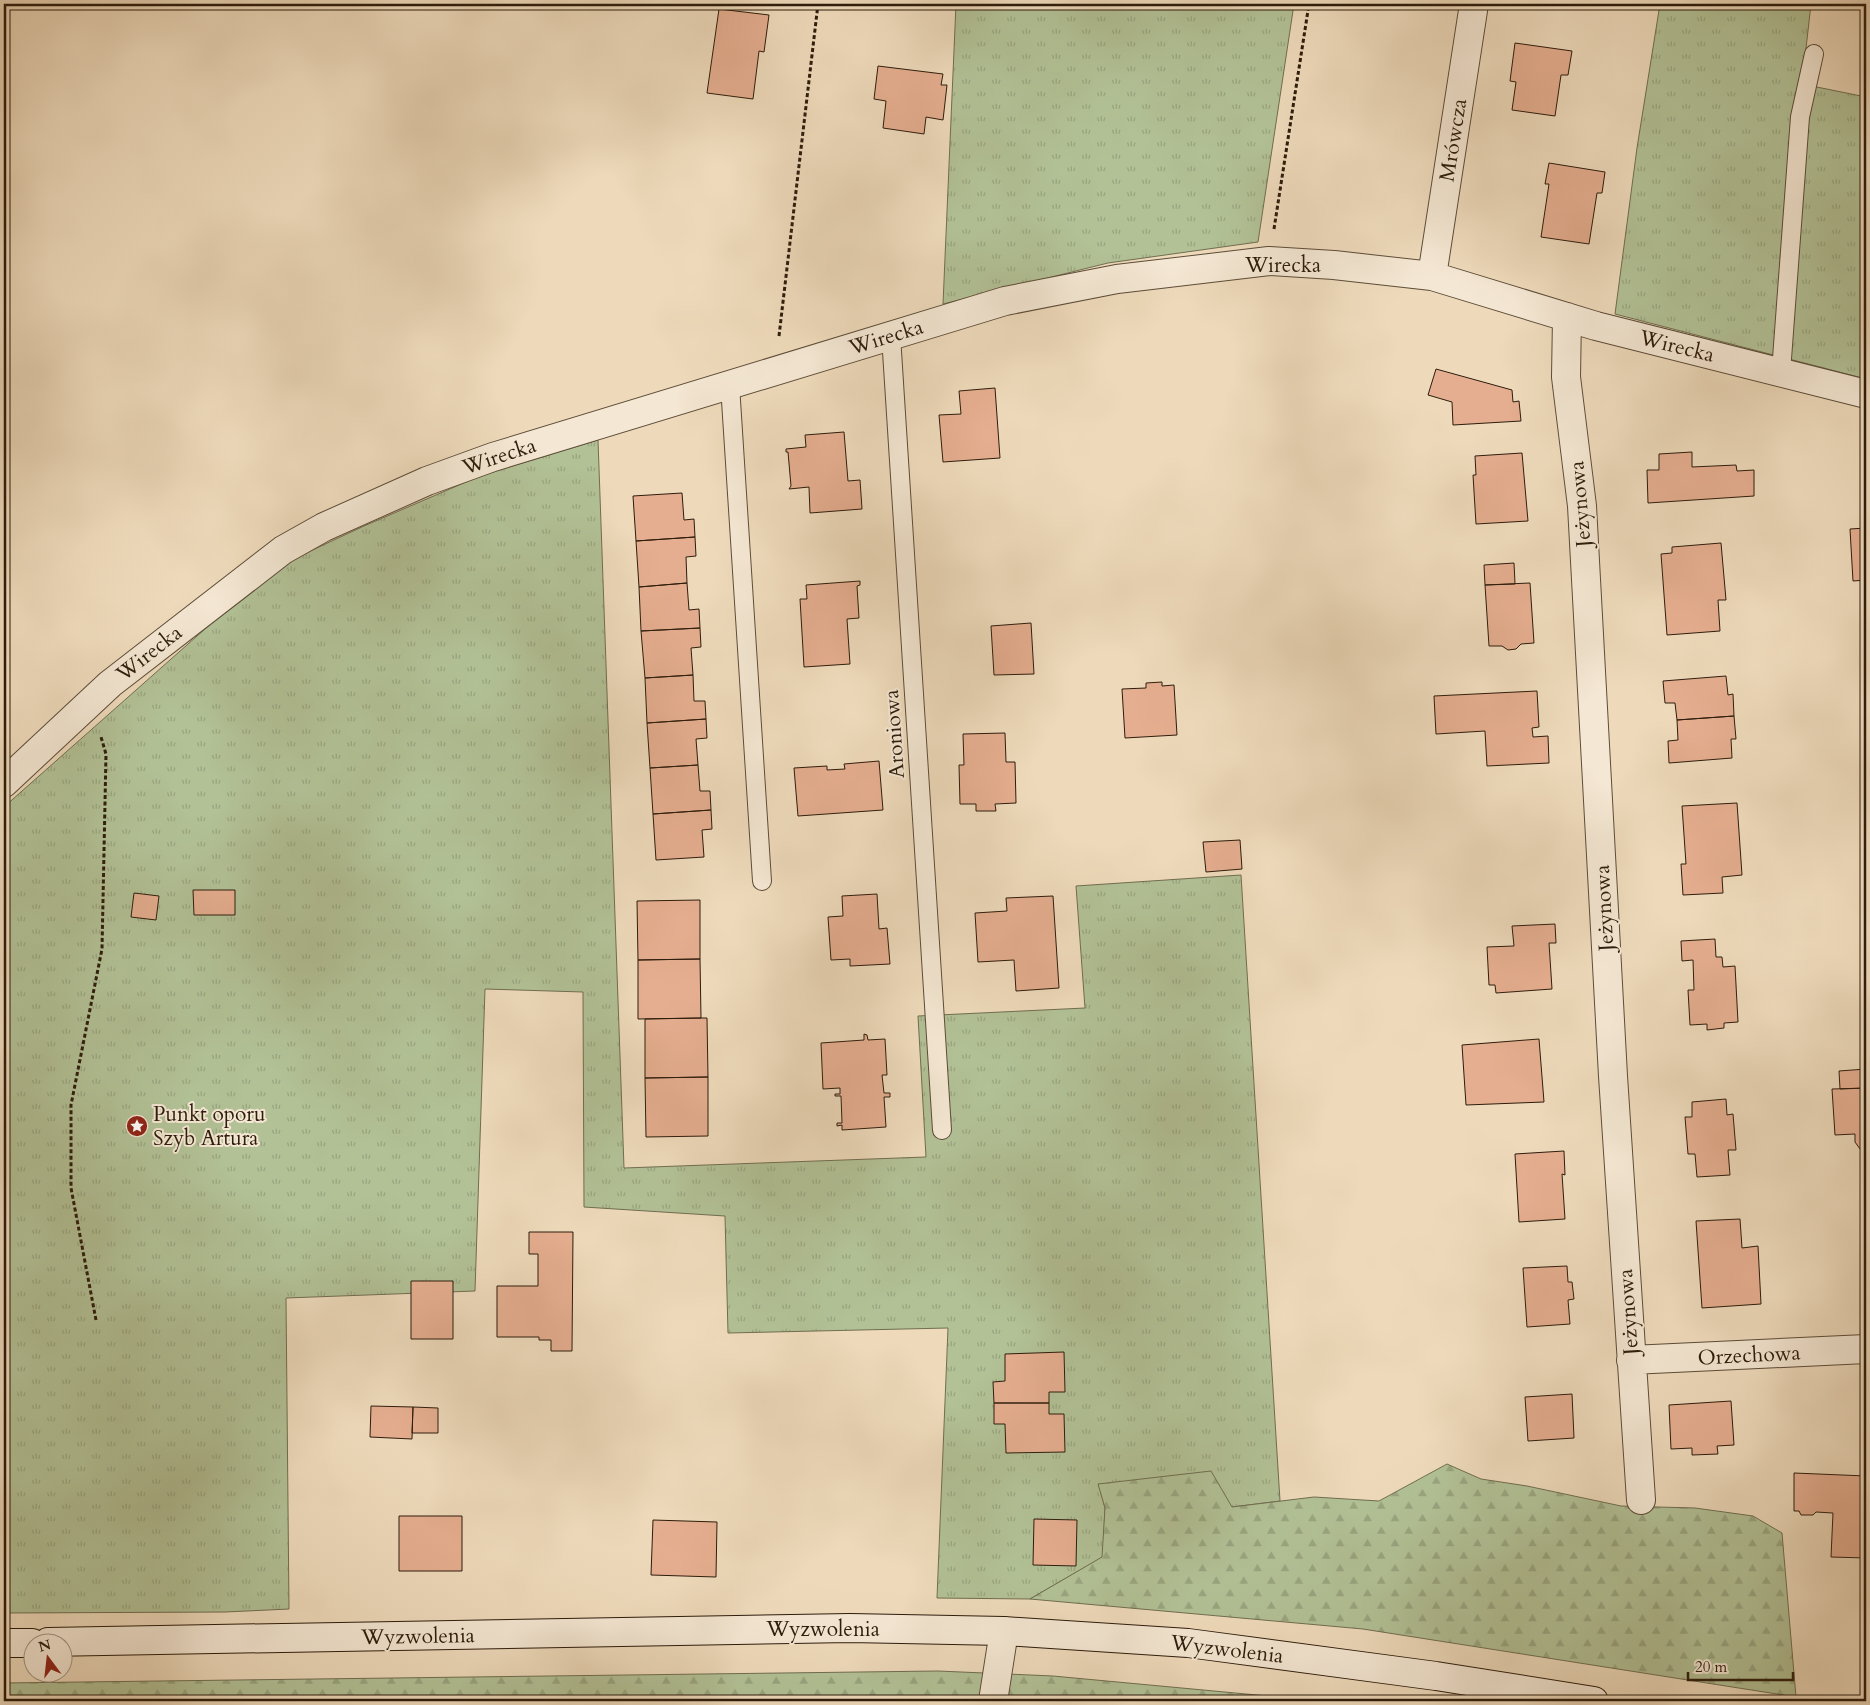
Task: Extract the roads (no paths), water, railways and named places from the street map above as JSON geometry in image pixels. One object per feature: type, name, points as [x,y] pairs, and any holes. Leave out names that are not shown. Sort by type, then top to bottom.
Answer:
[{"type":"street","name":"Mrówcza","points":[[1432,276],[1474,4]]},
{"type":"street","name":"Wirecka","points":[[4,783],[117,678],[283,550],[324,527],[427,481],[485,460],[1005,301],[1071,287],[1117,279],[1269,261],[1334,265],[1432,276],[1567,317],[1866,394]]},
{"type":"street","name":"Jeżynowa","points":[[1567,317],[1566,377],[1582,506],[1631,1360],[1641,1500]]},
{"type":"street","name":"Orzechowa","points":[[1631,1360],[1866,1349]]},
{"type":"street","name":"Wyzwolenia","points":[[72,1642],[850,1628],[1004,1631],[1188,1643],[1436,1676],[1594,1701]]},
{"type":"street","points":[[993,1701],[1004,1631]]},
{"type":"street","points":[[4,1643],[22,1643]]},
{"type":"lane","points":[[1781,372],[1800,116],[1814,54]]},
{"type":"lane","name":"Aroniowa","points":[[892,336],[942,1130]]},
{"type":"lane","points":[[730,385],[762,881]]},
{"type":"place","name":"Punkt oporu Szyb Artura","points":[[137,1126]]}]
